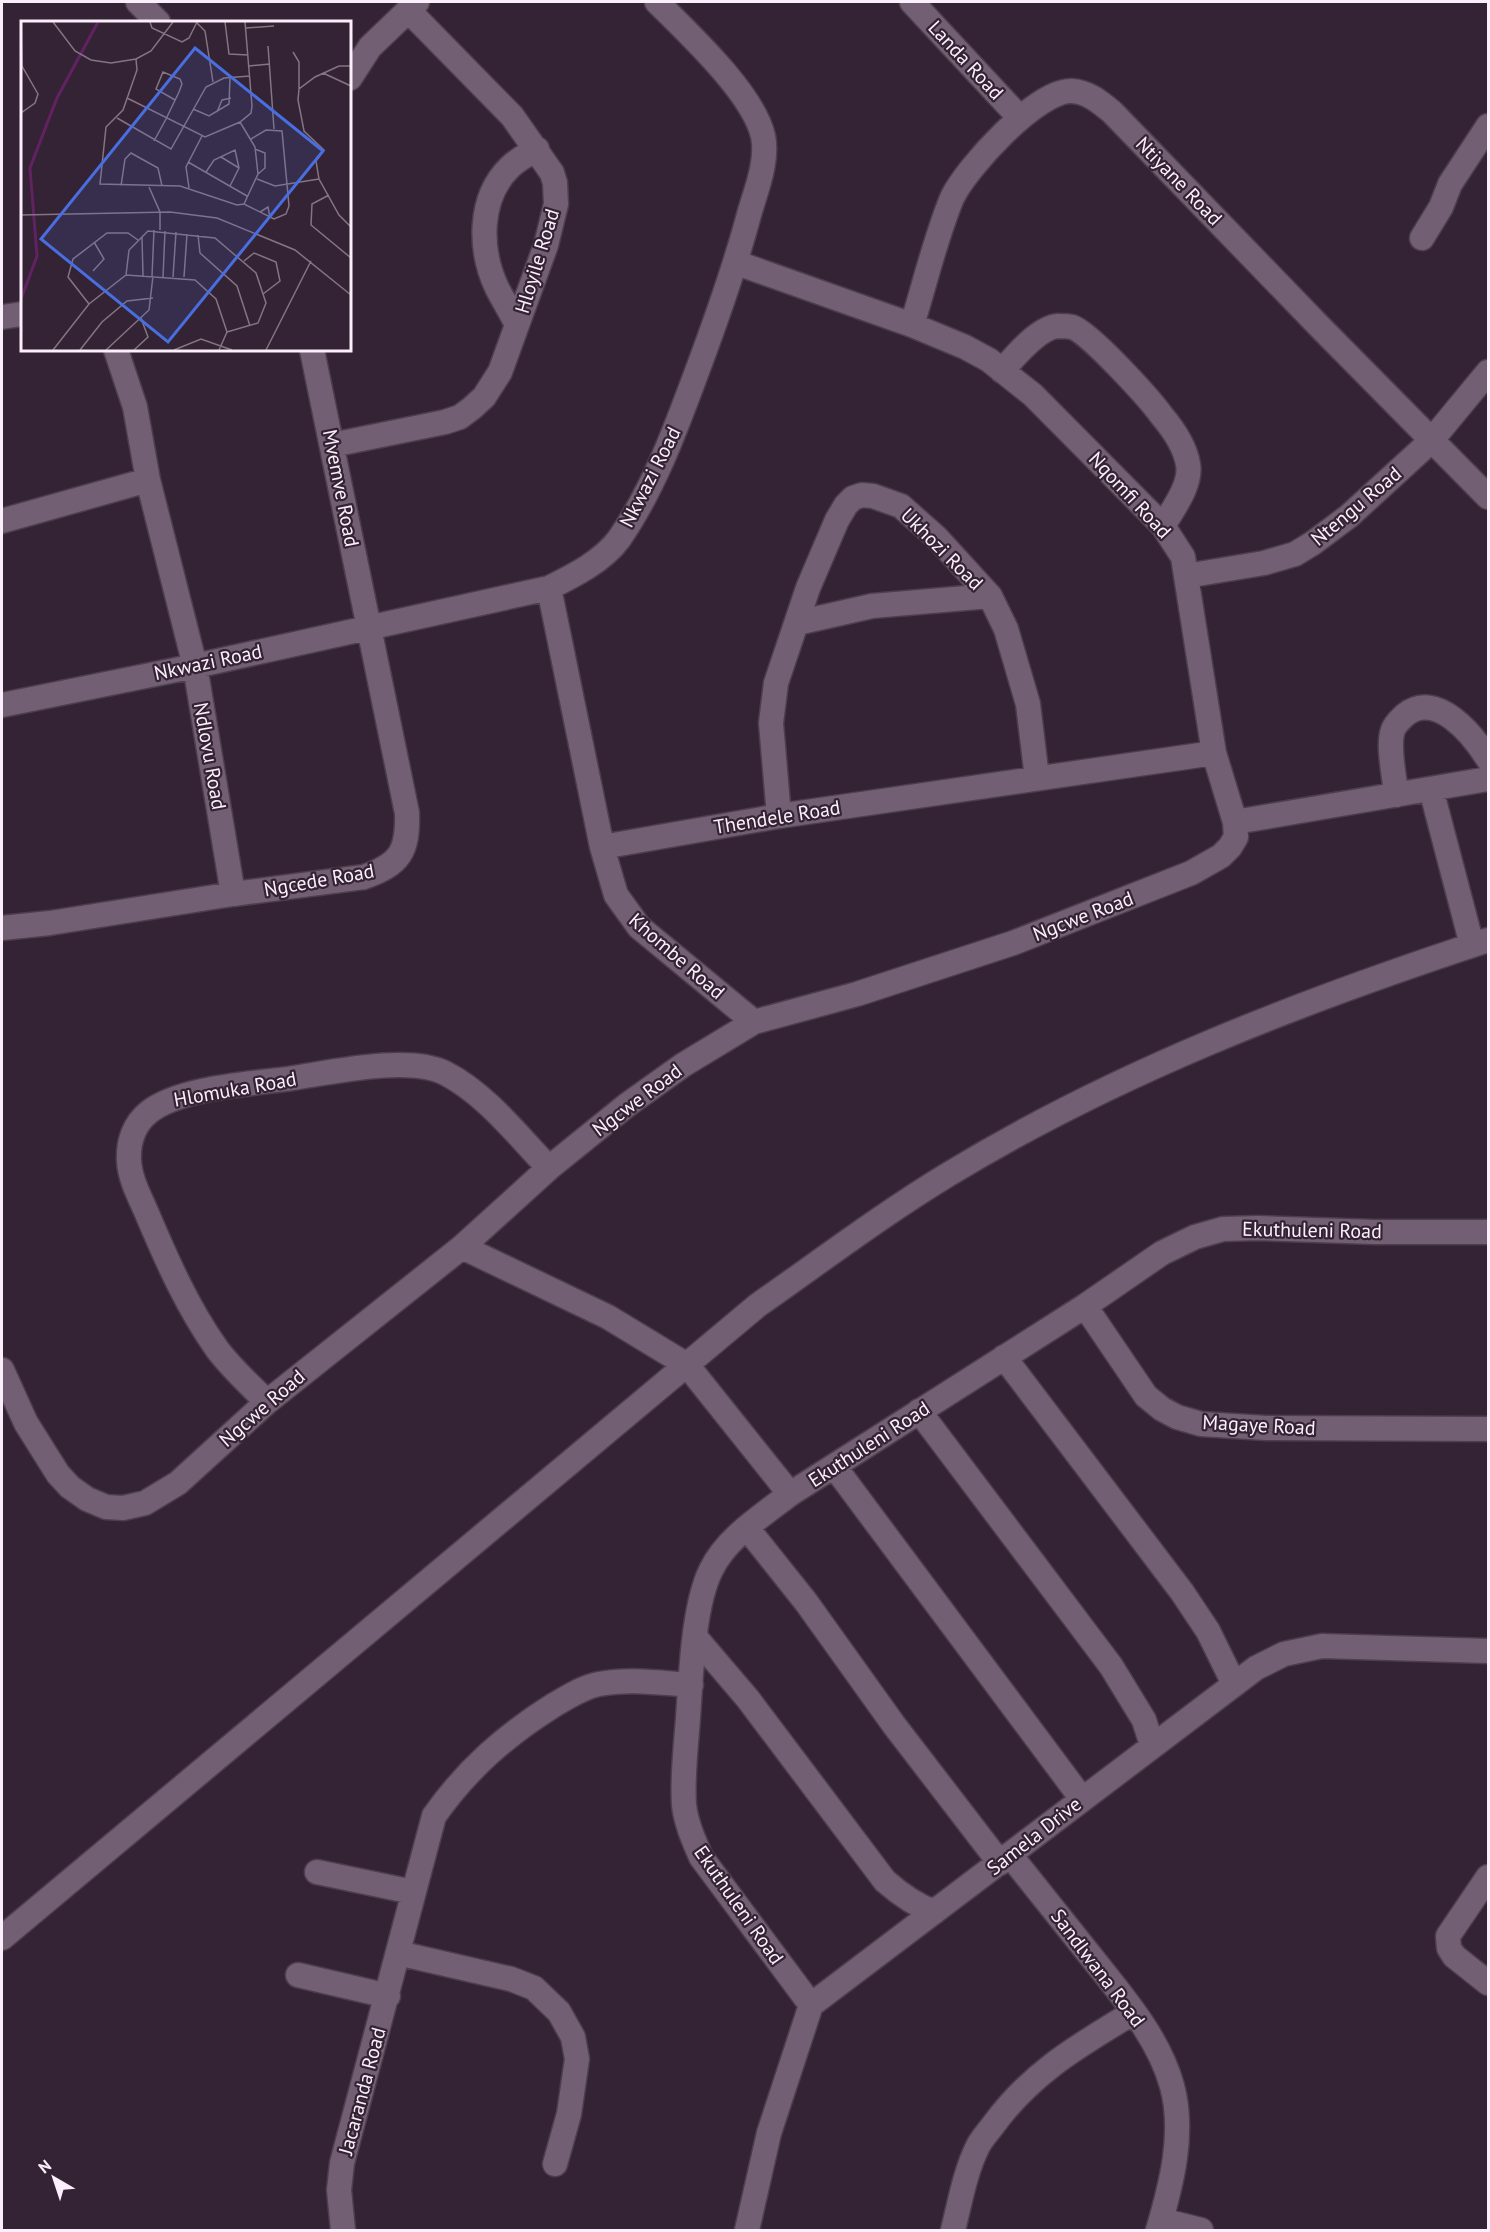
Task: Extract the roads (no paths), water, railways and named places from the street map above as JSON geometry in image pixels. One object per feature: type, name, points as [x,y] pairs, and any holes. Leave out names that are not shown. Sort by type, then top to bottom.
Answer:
[{"type":"street","points":[[138,2],[157,21]]},
{"type":"street","name":"Nkwazi Road","points":[[2,705],[195,666],[368,626],[549,588],[575,576],[617,541],[644,498],[683,411],[736,264],[762,167],[763,136],[735,84],[657,2]]},
{"type":"street","name":"Landa Road","points":[[912,2],[1020,118]]},
{"type":"street","points":[[351,76],[370,47],[412,5]]},
{"type":"street","name":"Hloyile Road","points":[[332,445],[445,422],[460,417],[484,397],[500,372],[546,245],[556,204],[555,183],[537,149],[512,116],[412,5]]},
{"type":"street","name":"Ntiyane Road","points":[[912,325],[953,196],[969,171],[1020,118],[1056,93],[1071,91],[1084,93],[1098,100],[1120,120],[1488,497]]},
{"type":"street","points":[[1422,238],[1441,207],[1450,184],[1488,126]]},
{"type":"street","points":[[517,324],[496,286],[484,236],[485,217],[489,198],[499,180],[519,159],[537,149]]},
{"type":"street","name":"Nqomfi Road","points":[[736,264],[912,325],[965,347],[989,360],[1041,403],[1163,526],[1183,557],[1214,753],[1235,822]]},
{"type":"street","points":[[2,317],[21,314]]},
{"type":"street","points":[[1002,371],[1020,350],[1041,333],[1055,326],[1072,327],[1091,339],[1162,415],[1183,450],[1189,465],[1187,478],[1163,526]]},
{"type":"street","name":"Ndlovu Road","points":[[116,351],[135,408],[148,480],[195,666],[233,894]]},
{"type":"street","name":"Mvemve Road","points":[[312,351],[368,626]]},
{"type":"street","name":"Ntengu Road","points":[[1186,576],[1264,563],[1295,554],[1313,543],[1349,516],[1431,441],[1488,372]]},
{"type":"street","points":[[2,521],[148,480]]},
{"type":"street","name":"Ukhozi Road","points":[[779,816],[771,723],[776,683],[808,588],[837,519],[853,498],[862,495],[873,496],[901,506],[937,538],[990,596],[1006,630],[1028,704],[1036,778]]},
{"type":"street","points":[[549,588],[602,847]]},
{"type":"street","name":"Ukhozi Road","points":[[798,622],[872,606],[990,596]]},
{"type":"street","name":"Ngcede Road","points":[[2,928],[364,877],[388,866],[402,852],[408,836],[407,813],[368,626]]},
{"type":"street","points":[[1396,795],[1391,745],[1393,730],[1398,721],[1419,707],[1434,708],[1448,715],[1477,741],[1488,759]]},
{"type":"street","name":"Thendele Road","points":[[602,847],[779,816],[1214,753]]},
{"type":"street","points":[[1235,822],[1488,779]]},
{"type":"street","points":[[2,1938],[758,1305],[860,1232],[949,1174],[1034,1126],[1123,1081],[1251,1024],[1480,943],[1431,789]]},
{"type":"street","name":"Ngcwe Road","points":[[2,1370],[26,1423],[58,1474],[70,1487],[87,1499],[106,1507],[123,1508],[146,1503],[178,1483],[267,1402],[462,1246],[549,1168],[636,1098],[683,1065],[754,1022],[857,994],[1013,943],[1168,883],[1221,856],[1236,837],[1235,822]]},
{"type":"street","name":"Khombe Road","points":[[602,847],[616,895],[639,927],[754,1022]]},
{"type":"street","name":"Hlomuka Road","points":[[267,1402],[218,1351],[190,1308],[167,1262],[141,1199],[129,1161],[133,1131],[147,1114],[164,1102],[199,1092],[336,1072],[400,1065],[423,1065],[445,1073],[469,1089],[549,1168]]},
{"type":"street","name":"Ekuthuleni Road","points":[[811,2005],[701,1857],[684,1808],[691,1685],[700,1600],[711,1568],[728,1547],[747,1528],[790,1494],[1085,1306],[1162,1253],[1195,1237],[1222,1229],[1258,1228],[1375,1232],[1488,1232]]},
{"type":"street","points":[[462,1246],[608,1317],[687,1365],[790,1494]]},
{"type":"street","name":"Magaye Road","points":[[1085,1306],[1146,1396],[1177,1417],[1201,1424],[1266,1428],[1488,1429]]},
{"type":"street","points":[[1004,1357],[1182,1592],[1208,1631],[1234,1684]]},
{"type":"street","points":[[919,1412],[1111,1666],[1144,1720],[1152,1745]]},
{"type":"street","points":[[834,1466],[1082,1800]]},
{"type":"street","name":"Sandlwana Road","points":[[747,1528],[806,1602],[894,1725],[1134,2012],[1163,2062],[1173,2087],[1177,2119],[1176,2154],[1159,2225]]},
{"type":"street","points":[[696,1638],[748,1699],[885,1881],[901,1896],[917,1906],[934,1912]]},
{"type":"street","name":"Samela Drive","points":[[811,2005],[1256,1668],[1284,1654],[1322,1646],[1488,1651]]},
{"type":"street","name":"Jacaranda Road","points":[[343,2230],[339,2190],[342,2163],[434,1816],[452,1791],[487,1754],[536,1717],[576,1692],[597,1684],[626,1681],[691,1685]]},
{"type":"street","points":[[317,1872],[413,1892]]},
{"type":"street","points":[[1488,1877],[1448,1936],[1449,1948],[1454,1956],[1488,1983]]},
{"type":"street","points":[[398,1953],[511,1979],[534,1988],[559,2012],[573,2037],[577,2059],[568,2114],[555,2164]]},
{"type":"street","points":[[298,1975],[388,1996]]},
{"type":"street","points":[[747,2230],[769,2133],[811,2005]]},
{"type":"street","points":[[953,2230],[963,2186],[978,2146],[1007,2106],[1032,2079],[1075,2048],[1134,2012]]},
{"type":"street","points":[[1159,2225],[1202,2230]]}]
